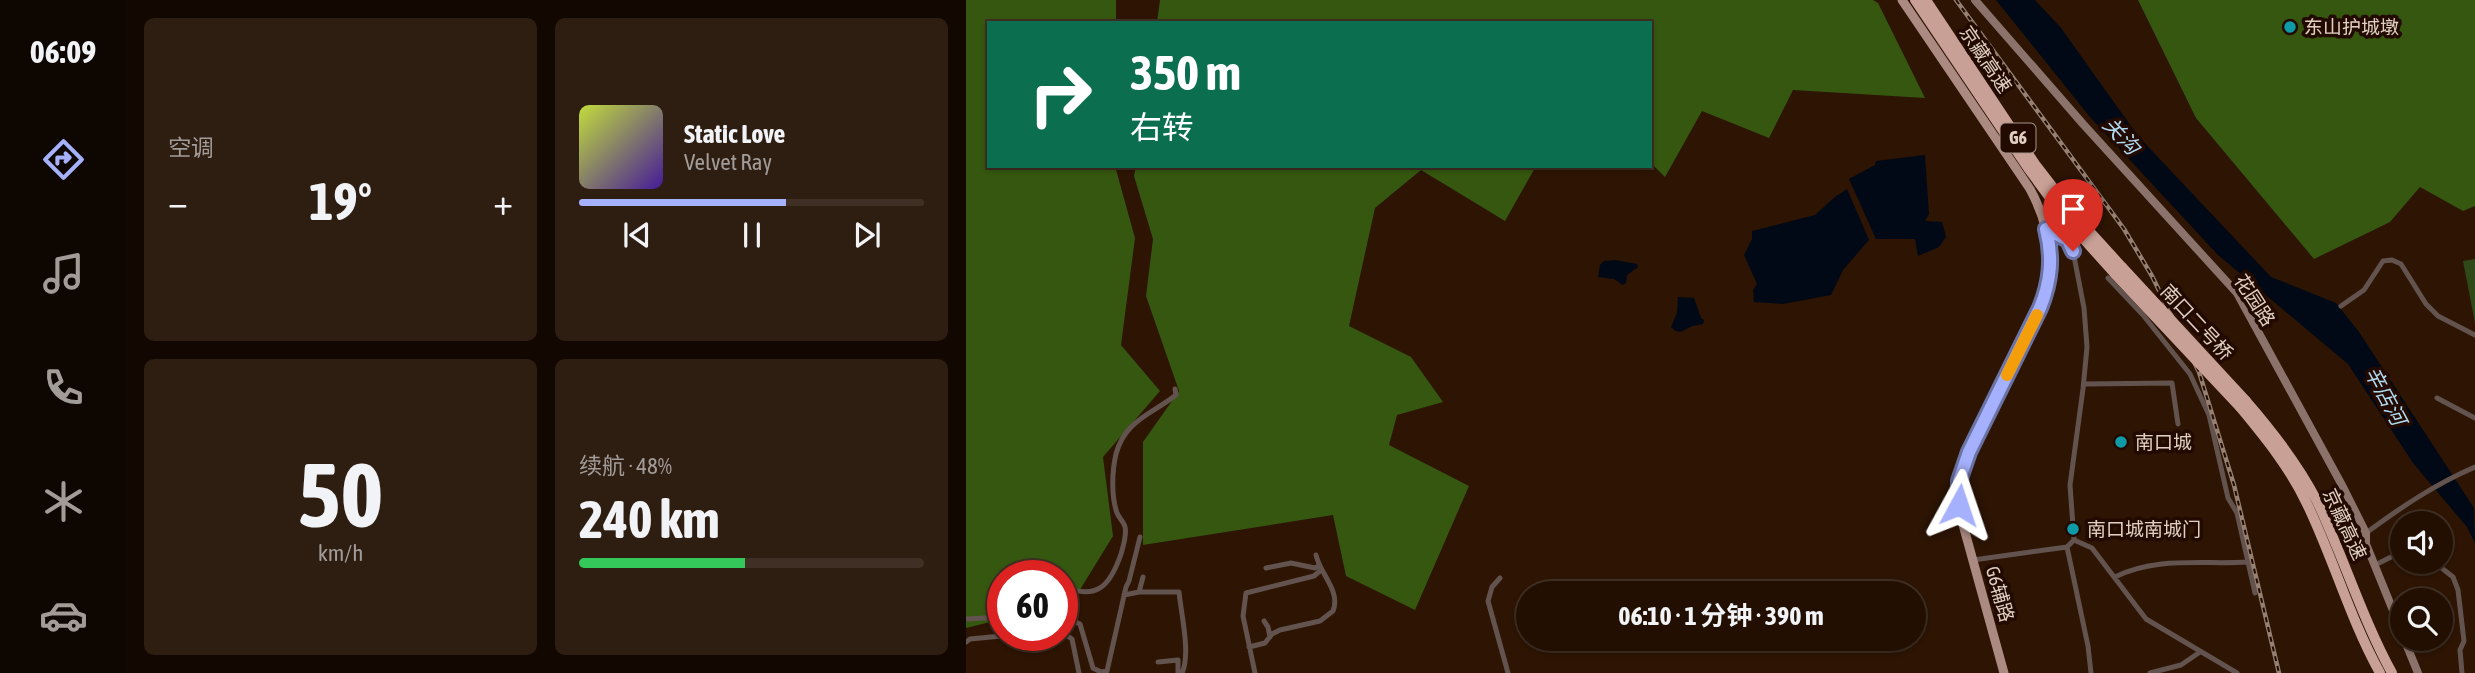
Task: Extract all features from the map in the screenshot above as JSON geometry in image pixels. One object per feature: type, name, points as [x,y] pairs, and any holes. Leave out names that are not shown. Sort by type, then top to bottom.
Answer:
[{"type":"highway","points":[[1916,0],[2028,168],[2064,217],[2115,273]]},
{"type":"highway","name":"京藏高速","points":[[1926,0],[2035,164],[2115,273]]},
{"type":"highway","name":"南口二号桥","points":[[2115,273],[2243,404]]},
{"type":"highway","name":"京藏高速","points":[[2243,404],[2307,504],[2377,673]]},
{"type":"highway","name":"京藏高速","points":[[2243,404],[2276,435],[2316,500],[2375,642],[2392,673]]},
{"type":"main road","name":"G6辅路","points":[[1902,0],[2030,189],[2046,229],[2050,261],[2049,286],[1969,452],[1959,481],[1959,505],[2004,673]]},
{"type":"street","name":"花园路","points":[[1975,0],[2083,124],[2237,293],[2343,487],[2365,533],[2366,544],[2390,602]]},
{"type":"street","points":[[1973,560],[2067,547],[2074,540],[2070,485],[2087,347],[2084,307],[2073,251],[2068,240],[2046,229]]},
{"type":"street","points":[[2341,306],[2364,290],[2384,261],[2392,260],[2401,264],[2426,304],[2438,316],[2475,335]]},
{"type":"street","points":[[2115,273],[2143,315],[2190,374],[2209,415],[2228,498],[2237,513],[2255,593]]},
{"type":"street","points":[[2084,384],[2172,383],[2178,424]]},
{"type":"street","points":[[1078,591],[1089,592],[1102,588],[1112,575],[1125,534],[1113,492],[1116,454],[1131,425],[1176,395],[1175,389]]},
{"type":"street","points":[[2437,398],[2475,418]]},
{"type":"street","points":[[2365,533],[2435,486],[2475,467]]},
{"type":"street","points":[[1078,623],[1093,668],[1101,672],[1107,671],[1140,537]]},
{"type":"street","points":[[2074,540],[2092,548],[2146,620],[2237,673]]},
{"type":"street","points":[[2067,547],[2088,646],[2091,673]]},
{"type":"street","points":[[1248,647],[1265,643],[1272,634],[1280,630],[1320,621],[1333,611],[1335,595],[1316,555]]},
{"type":"street","points":[[2375,565],[2390,558]]},
{"type":"street","points":[[2115,577],[2144,568],[2179,562],[2248,562]]},
{"type":"street","points":[[1266,568],[1291,563],[1320,568]]},
{"type":"street","points":[[1254,673],[1243,616],[1246,593],[1314,576],[1320,568]]},
{"type":"street","points":[[2449,574],[2458,590],[2464,641],[2460,650],[2462,673]]},
{"type":"street","points":[[1139,592],[1143,578]]},
{"type":"street","points":[[1500,578],[1492,587],[1488,601],[1508,673]]},
{"type":"street","points":[[1124,595],[1139,592],[1179,592],[1185,645],[1185,666],[1180,673]]},
{"type":"street","points":[[966,619],[987,618]]},
{"type":"street","points":[[1264,621],[1270,639]]},
{"type":"street","points":[[966,642],[987,637]]},
{"type":"street","points":[[1074,651],[1079,673]]},
{"type":"street","name":"花园路","points":[[2409,651],[2418,673]]},
{"type":"street","points":[[2154,673],[2180,665],[2200,652]]},
{"type":"street","points":[[1158,662],[1178,660],[1180,673]]},
{"type":"green space","points":[[966,0],[1116,0],[1116,21],[987,21],[987,168],[1116,168],[1135,238],[1121,345],[1160,391],[1103,457],[1113,536],[1078,593],[1078,560],[987,560],[987,623],[966,628]]},
{"type":"green space","points":[[1160,0],[1873,0],[1878,3],[1925,98],[1793,90],[1769,138],[1702,111],[1665,177],[1652,164],[1652,21],[1157,21]]},
{"type":"green space","points":[[2138,0],[2475,0],[2475,206],[2463,211],[2420,187],[2390,222],[2314,259],[2196,118]]},
{"type":"green space","points":[[1136,168],[1535,168],[1505,221],[1421,170],[1375,208],[1349,326],[1411,357],[1443,402],[1397,415],[1389,445],[1469,486],[1415,610],[1346,576],[1333,515],[1143,545],[1143,442],[1179,391],[1146,296],[1153,239],[1134,176]]},
{"type":"green space","points":[[2475,259],[2475,323],[2463,261]]},
{"type":"water","points":[[1996,0],[2035,0],[2061,28],[2138,136],[2271,277],[2336,303],[2359,332],[2474,508],[2475,543],[2467,527],[2413,463],[2348,364],[2218,255],[2090,117]]},
{"type":"water","points":[[1925,155],[1929,214],[1925,221],[1942,222],[1946,237],[1939,247],[1918,256],[1915,239],[1876,239],[1849,179],[1875,165],[1876,161]]},
{"type":"water","points":[[1847,189],[1869,240],[1843,270],[1831,295],[1783,304],[1754,302],[1753,290],[1757,284],[1744,255],[1752,239],[1752,231],[1815,215]]},
{"type":"water","points":[[1604,261],[1637,264],[1638,267],[1627,275],[1623,285],[1614,279],[1598,277],[1600,265]]},
{"type":"water","points":[[1678,297],[1694,298],[1704,320],[1703,324],[1680,332],[1671,327],[1677,313]]},
{"type":"railway","points":[[1956,0],[2124,229],[2152,276],[2199,372],[2234,485],[2279,673]]},
{"type":"slow traffic","points":[[2007,375],[2037,315]]},
{"type":"place","name":"东山护城墩","points":[[2290,27]]},
{"type":"place","name":"南口城","points":[[2121,442]]},
{"type":"place","name":"南口城南城门","points":[[2073,529]]},
{"type":"route","points":[[1959,505],[1962,469],[2049,286],[2050,261],[2046,229],[2068,240],[2073,251]]},
{"type":"water label","name":"关沟","points":[[2121,136]]},
{"type":"water label","name":"辛店河","points":[[2385,396]]}]
